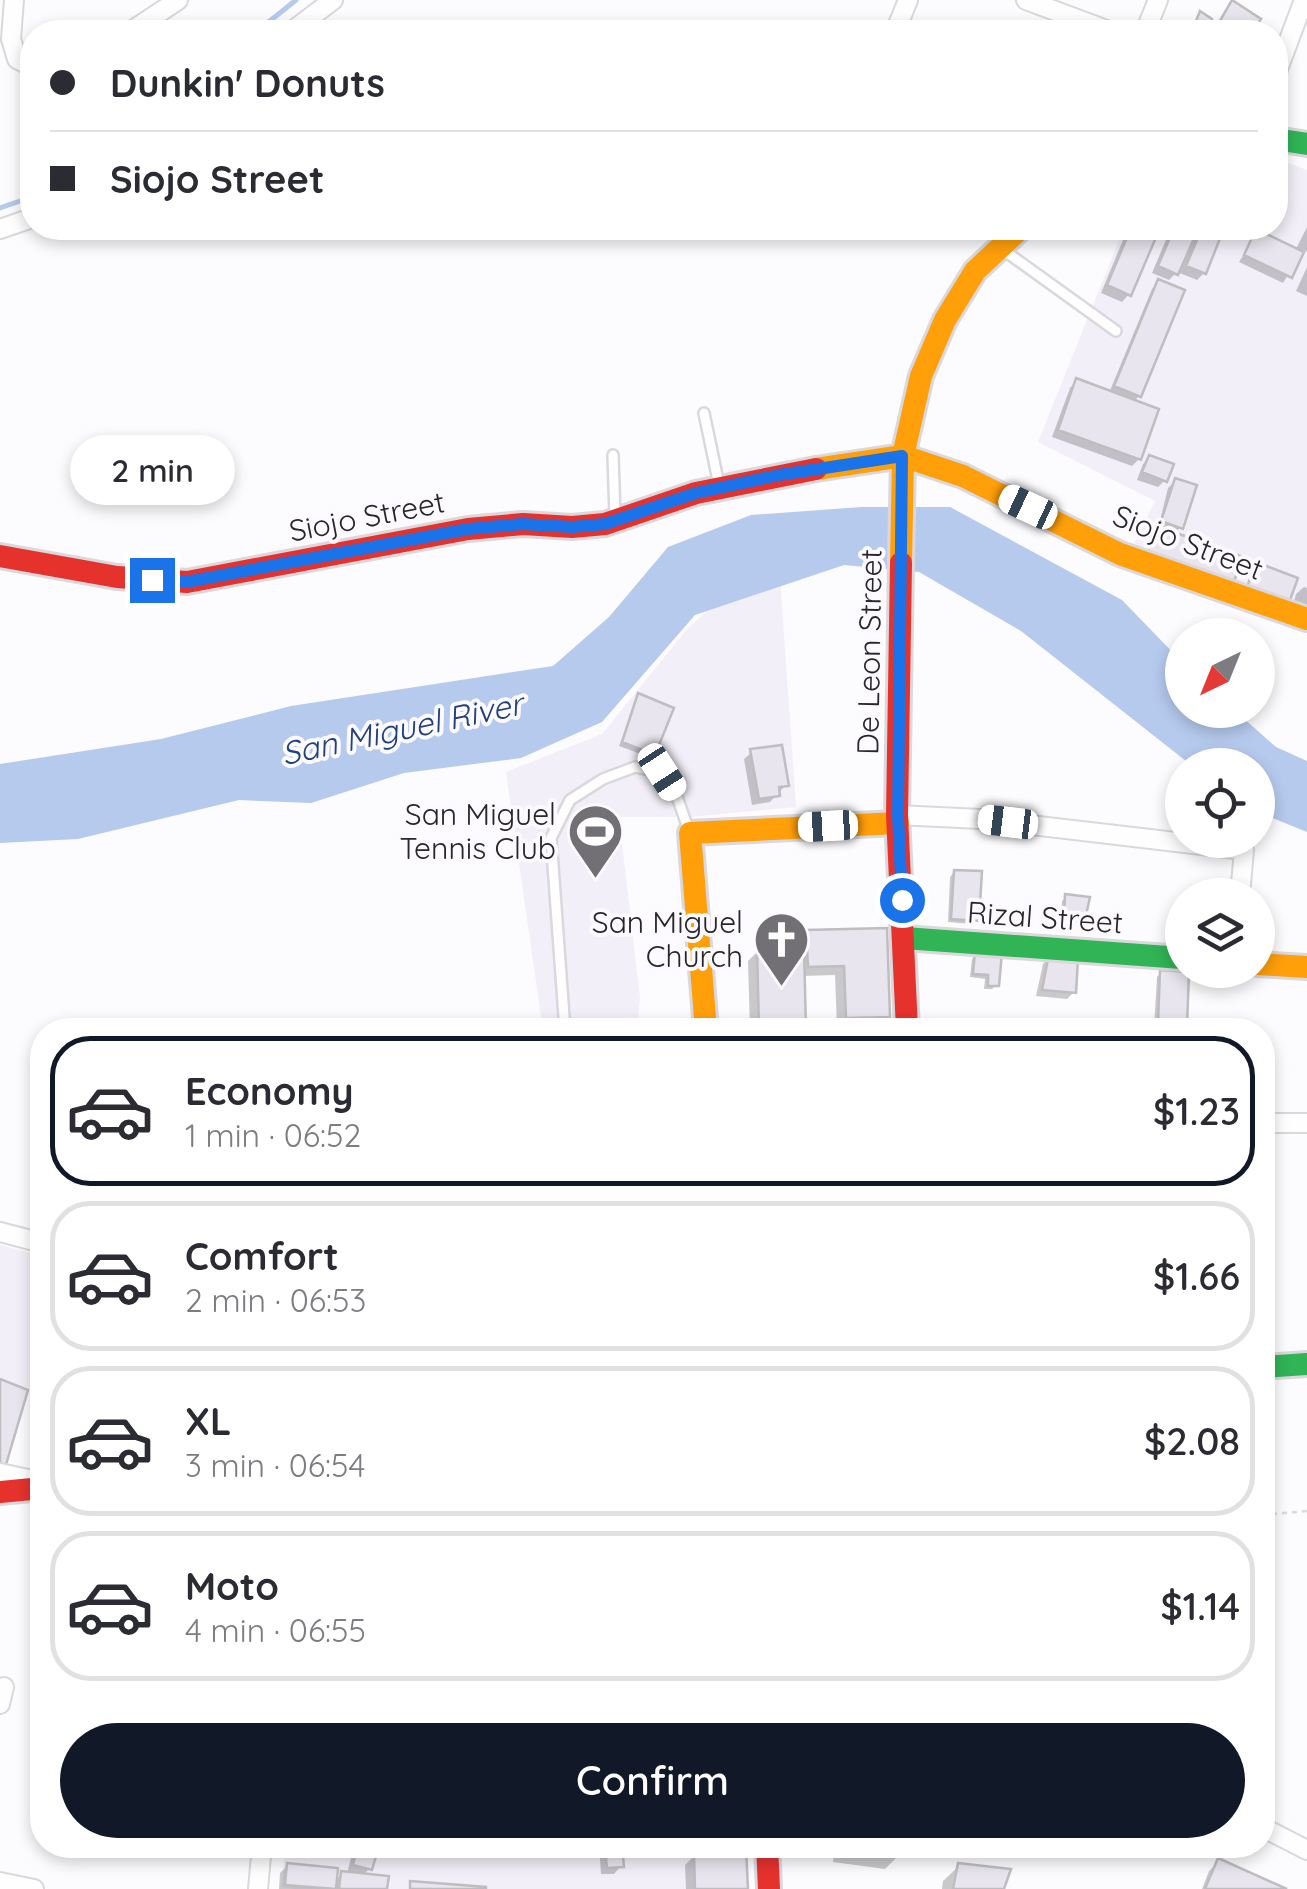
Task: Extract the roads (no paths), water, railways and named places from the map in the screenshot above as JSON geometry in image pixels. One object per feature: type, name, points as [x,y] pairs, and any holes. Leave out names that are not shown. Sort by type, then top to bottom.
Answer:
[{"type":"street","points":[[14,0],[11,39],[20,61]]},
{"type":"street","points":[[148,20],[178,0]]},
{"type":"street","points":[[307,20],[333,0]]},
{"type":"street","points":[[1028,0],[1080,20]]},
{"type":"street","points":[[1288,42],[1304,0]]},
{"type":"street","name":"De Leon Street","points":[[907,1018],[898,819],[902,460],[922,376],[945,320],[976,271],[1008,240]]},
{"type":"street","name":"Siojo Street","points":[[0,556],[117,577],[186,582],[468,529],[522,524],[572,527],[615,520],[719,488],[902,460],[963,476],[1120,554],[1307,618]]},
{"type":"street","points":[[705,1018],[690,833],[898,819],[980,819],[1244,850],[1242,878]]},
{"type":"street","name":"Rizal Street","points":[[904,938],[1165,957]]},
{"type":"street","points":[[1275,965],[1307,967]]},
{"type":"street","points":[[1275,1123],[1307,1123]]},
{"type":"street","points":[[0,1232],[30,1240]]},
{"type":"street","points":[[1275,1367],[1307,1364]]},
{"type":"street","points":[[0,1473],[30,1482]]},
{"type":"street","points":[[0,1492],[30,1487]]},
{"type":"street","points":[[1275,1834],[1307,1850]]},
{"type":"street","points":[[258,1889],[261,1858]]},
{"type":"street","points":[[768,1858],[770,1889]]},
{"type":"street","points":[[0,1882],[34,1889]]},
{"type":"lane","points":[[1000,248],[1116,331]]},
{"type":"lane","points":[[704,413],[719,488]]},
{"type":"lane","points":[[613,455],[615,520]]},
{"type":"lane","points":[[564,1018],[551,838],[570,800],[603,779],[635,767],[662,772],[676,794],[690,833]]},
{"type":"water","name":"San Miguel River","points":[[862,507],[950,507],[1122,600],[1165,644],[1165,728],[1254,728],[1276,747],[1307,761],[1307,832],[1275,819],[1275,748],[1169,748],[1021,631],[919,572],[844,565],[695,615],[602,722],[521,758],[404,773],[311,803],[239,800],[78,839],[0,843],[0,764],[161,739],[291,706],[553,666],[609,617],[668,547],[751,515]]},
{"type":"waterway","points":[[271,20],[296,0]]},
{"type":"waterway","points":[[0,208],[20,201]]},
{"type":"place","name":"San Miguel Tennis Club","points":[[595,881]]},
{"type":"place","name":"San Miguel Church","points":[[782,989]]}]
